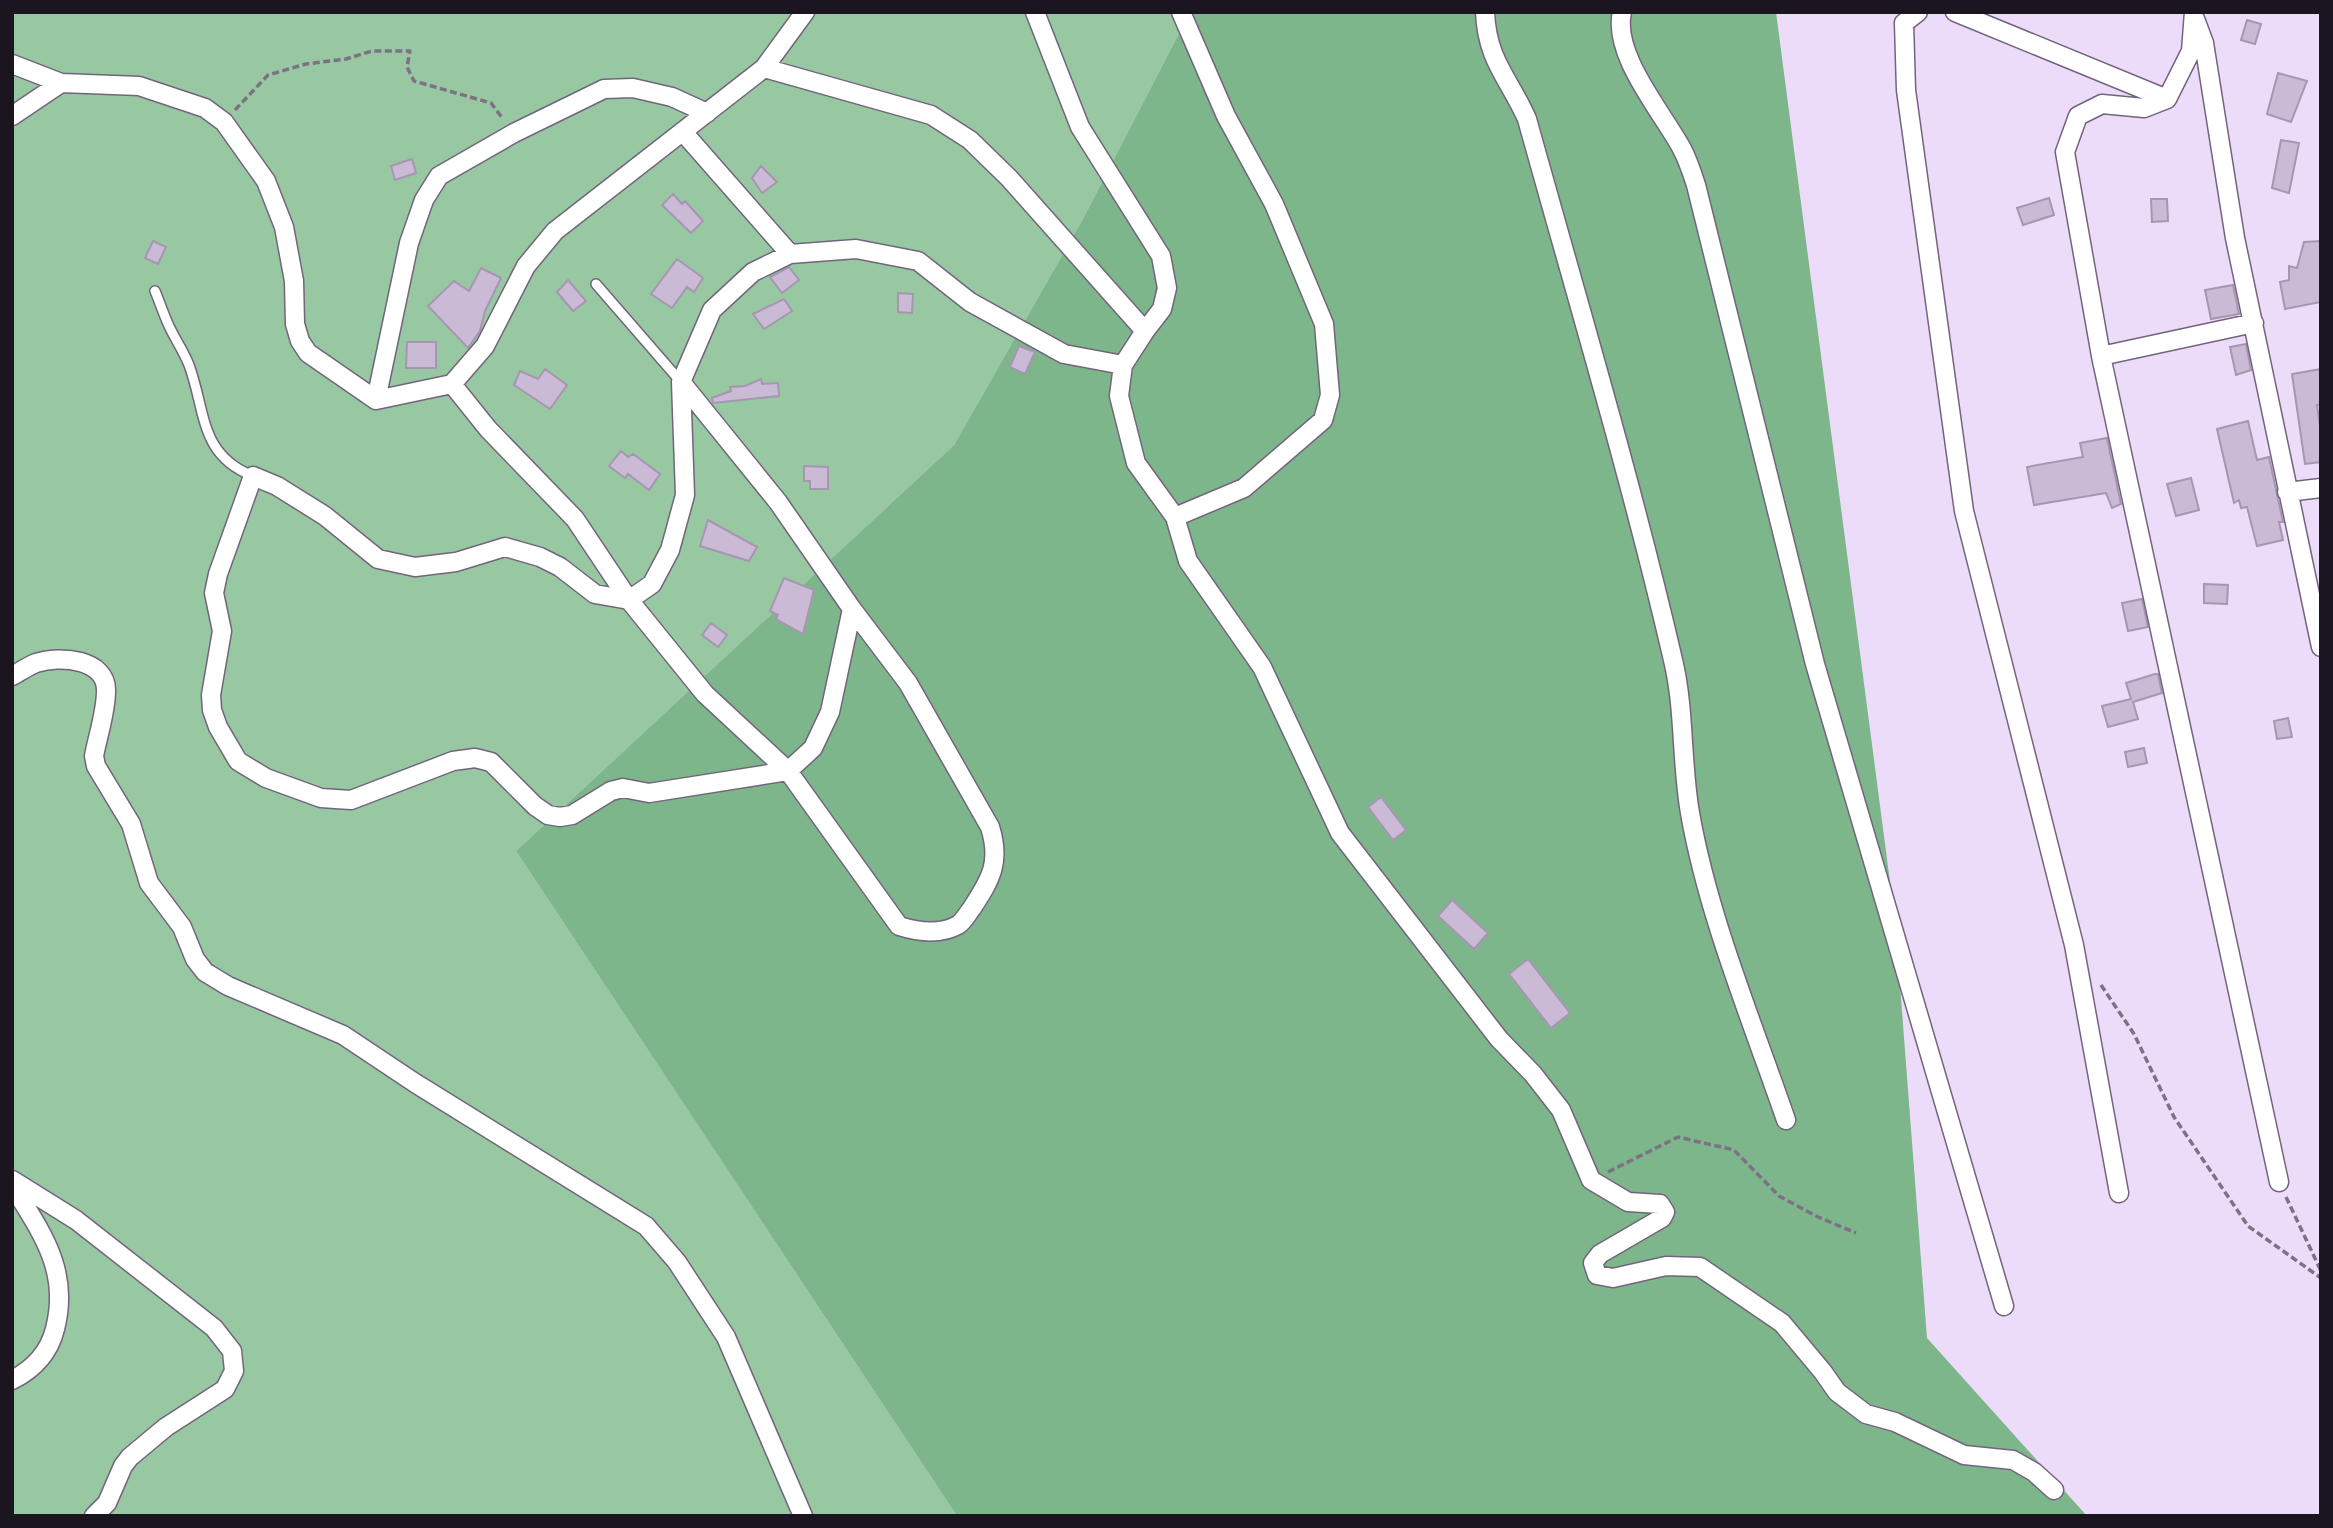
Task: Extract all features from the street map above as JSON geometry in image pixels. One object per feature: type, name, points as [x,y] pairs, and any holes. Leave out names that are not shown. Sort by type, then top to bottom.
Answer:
[{"type":"street","points":[[12,64],[61,83],[139,86],[205,108],[224,122],[266,181],[284,228],[294,281],[295,324],[300,341],[308,354],[376,400],[452,384],[485,346],[526,266],[539,247],[555,231],[764,68],[805,12]]},
{"type":"street","points":[[1035,12],[1080,127],[1161,256],[1167,288],[1162,309],[1123,365],[1119,396],[1136,463],[1175,517],[1188,561],[1262,667],[1340,833],[1499,1038],[1533,1074],[1561,1110],[1591,1180],[1628,1202],[1660,1204],[1665,1212],[1662,1218],[1600,1254],[1593,1263],[1597,1275],[1613,1278],[1666,1266],[1700,1267],[1782,1324],[1837,1392],[1866,1414],[1895,1422],[1964,1455],[2013,1460],[2034,1472],[2054,1490]]},
{"type":"street","points":[[1175,517],[1244,488],[1323,419],[1330,395],[1324,324],[1275,204],[1226,116],[1181,12]]},
{"type":"street","points":[[1485,12],[1489,48],[1527,120],[1674,663],[1680,696],[1689,811],[1708,894],[1786,1120]]},
{"type":"street","points":[[1622,12],[1620,21],[1623,40],[1644,90],[1682,150],[1696,185],[1815,664],[2004,1306]]},
{"type":"street","points":[[1918,12],[1904,23],[1906,90],[1964,511],[2074,945],[2119,1194]]},
{"type":"street","points":[[1955,12],[2167,99]]},
{"type":"street","points":[[2194,14],[2190,51],[2167,99],[2144,108],[2102,104],[2077,116],[2065,152],[2101,356],[2279,1182]]},
{"type":"street","points":[[2194,14],[2204,43],[2235,238],[2287,492],[2315,598],[2321,647]]},
{"type":"street","points":[[764,68],[931,115],[970,140],[1009,178],[1145,331]]},
{"type":"street","points":[[12,116],[61,83]]},
{"type":"street","points":[[376,400],[409,243],[424,200],[439,176],[514,133],[604,89],[634,88],[672,96],[707,113]]},
{"type":"street","points":[[683,132],[790,254]]},
{"type":"street","points":[[852,609],[830,712],[813,748],[788,771],[649,793],[623,788],[611,791],[572,815],[560,817],[548,815],[535,806],[500,768],[491,762],[475,758],[453,761],[351,800],[321,798],[266,778],[238,761],[218,727],[212,710],[211,695],[222,631],[214,593],[253,476],[277,486],[325,516],[377,559],[415,567],[456,562],[505,547],[540,557],[560,567],[595,594],[629,600],[652,584],[670,550],[685,495],[681,382],[712,310],[753,272],[790,254],[856,249],[918,261],[970,302],[1064,354],[1123,365]]},
{"type":"street","points":[[2101,356],[2254,323]]},
{"type":"street","points":[[452,384],[488,429],[575,519],[629,600],[705,694],[788,771],[899,926],[918,932],[961,924],[986,886],[995,863],[995,841],[990,827],[908,683],[852,609],[778,502],[681,382]]},
{"type":"street","points":[[2287,492],[2321,488]]},
{"type":"street","points":[[12,676],[37,663],[65,659],[91,665],[102,674],[107,690],[94,756],[96,766],[131,824],[149,883],[182,927],[195,959],[205,972],[228,986],[343,1035],[415,1083],[646,1226],[677,1262],[726,1337],[803,1516]]},
{"type":"street","points":[[12,1183],[39,1228],[59,1273],[61,1306],[51,1345],[32,1369],[12,1381]]},
{"type":"street","points":[[12,1183],[76,1220],[214,1328],[232,1351],[234,1371],[225,1389],[166,1427],[130,1457],[123,1466],[107,1503],[94,1516]]},
{"type":"lane","points":[[596,284],[681,382]]},
{"type":"lane","points":[[155,291],[189,365],[207,433],[217,450],[238,470],[253,476]]},
{"type":"path","points":[[224,122],[268,75],[306,64],[346,59],[372,51],[410,51],[407,67],[414,81],[491,103],[514,133]]},
{"type":"path","points":[[2096,979],[2134,1034],[2174,1117],[2248,1226],[2321,1278]]},
{"type":"path","points":[[1591,1180],[1678,1137],[1734,1150],[1779,1196],[1856,1233]]},
{"type":"path","points":[[2279,1182],[2321,1271]]},
{"type":"green space","points":[[12,12],[1190,12],[1084,217],[954,445],[516,851],[957,1516],[12,1516]]},
{"type":"green space","points":[[1190,12],[1776,12],[1895,920],[1927,1338],[2087,1516],[957,1516],[516,851],[954,445],[1084,217]]},
{"type":"building","points":[[2247,20],[2261,24],[2255,44],[2241,40]]},
{"type":"building","points":[[2278,73],[2307,81],[2291,122],[2267,114]]},
{"type":"building","points":[[2281,140],[2299,143],[2289,193],[2272,188]]},
{"type":"building","points":[[412,159],[416,173],[395,180],[391,166]]},
{"type":"building","points":[[761,166],[777,182],[762,193],[752,178]]},
{"type":"building","points":[[673,194],[682,204],[685,201],[703,221],[691,233],[662,205]]},
{"type":"building","points":[[2049,198],[2054,215],[2023,225],[2017,208]]},
{"type":"building","points":[[2151,199],[2167,199],[2168,221],[2152,222]]},
{"type":"building","points":[[153,241],[166,247],[158,264],[145,258]]},
{"type":"building","points":[[2321,241],[2321,302],[2285,309],[2280,282],[2289,280],[2289,266],[2297,268],[2304,242]]},
{"type":"building","points":[[677,259],[703,278],[694,292],[687,287],[672,308],[651,294]]},
{"type":"building","points":[[789,267],[799,280],[782,293],[770,277]]},
{"type":"building","points":[[481,268],[501,278],[485,311],[480,331],[468,348],[428,306],[454,281],[469,291]]},
{"type":"building","points":[[568,280],[586,301],[573,311],[557,292]]},
{"type":"building","points":[[2233,285],[2239,314],[2211,319],[2205,290]]},
{"type":"building","points":[[898,293],[913,294],[912,313],[898,312]]},
{"type":"building","points":[[784,299],[792,311],[764,329],[753,314]]},
{"type":"building","points":[[407,342],[436,342],[436,368],[406,368]]},
{"type":"building","points":[[2246,344],[2251,370],[2236,375],[2230,347]]},
{"type":"building","points":[[1019,346],[1035,352],[1025,374],[1010,367]]},
{"type":"building","points":[[545,369],[567,385],[550,409],[514,385],[520,371],[538,379]]},
{"type":"building","points":[[2321,369],[2321,405],[2317,405],[2321,432],[2321,462],[2305,464],[2292,374]]},
{"type":"building","points":[[761,379],[762,384],[778,383],[779,396],[713,403],[712,398],[731,391],[730,387],[745,386]]},
{"type":"building","points":[[2248,421],[2257,460],[2269,457],[2283,522],[2279,522],[2283,540],[2257,546],[2247,507],[2241,508],[2239,500],[2234,503],[2217,429]]},
{"type":"building","points":[[2107,438],[2121,504],[2112,508],[2106,493],[2034,505],[2027,467],[2083,457],[2080,443]]},
{"type":"building","points":[[621,451],[628,457],[633,454],[660,474],[649,490],[628,474],[625,478],[609,466]]},
{"type":"building","points":[[804,466],[828,467],[828,489],[810,489],[810,481],[804,481]]},
{"type":"building","points":[[2191,478],[2199,510],[2176,516],[2167,484]]},
{"type":"building","points":[[708,520],[757,547],[749,561],[700,546]]},
{"type":"building","points":[[784,578],[814,590],[803,634],[776,619],[778,615],[770,611]]},
{"type":"building","points":[[2204,584],[2228,585],[2227,604],[2204,603]]},
{"type":"building","points":[[2142,599],[2148,627],[2128,631],[2122,603]]},
{"type":"building","points":[[711,623],[727,635],[718,647],[702,635]]},
{"type":"building","points":[[2158,674],[2162,693],[2133,702],[2138,719],[2108,727],[2102,706],[2131,699],[2126,683]]},
{"type":"building","points":[[2288,718],[2292,737],[2277,739],[2274,721]]},
{"type":"building","points":[[2144,748],[2147,763],[2128,767],[2125,752]]},
{"type":"building","points":[[1381,797],[1406,830],[1393,840],[1368,807]]},
{"type":"building","points":[[1452,900],[1488,933],[1474,949],[1438,916]]},
{"type":"building","points":[[1528,959],[1570,1013],[1551,1028],[1509,974]]}]
